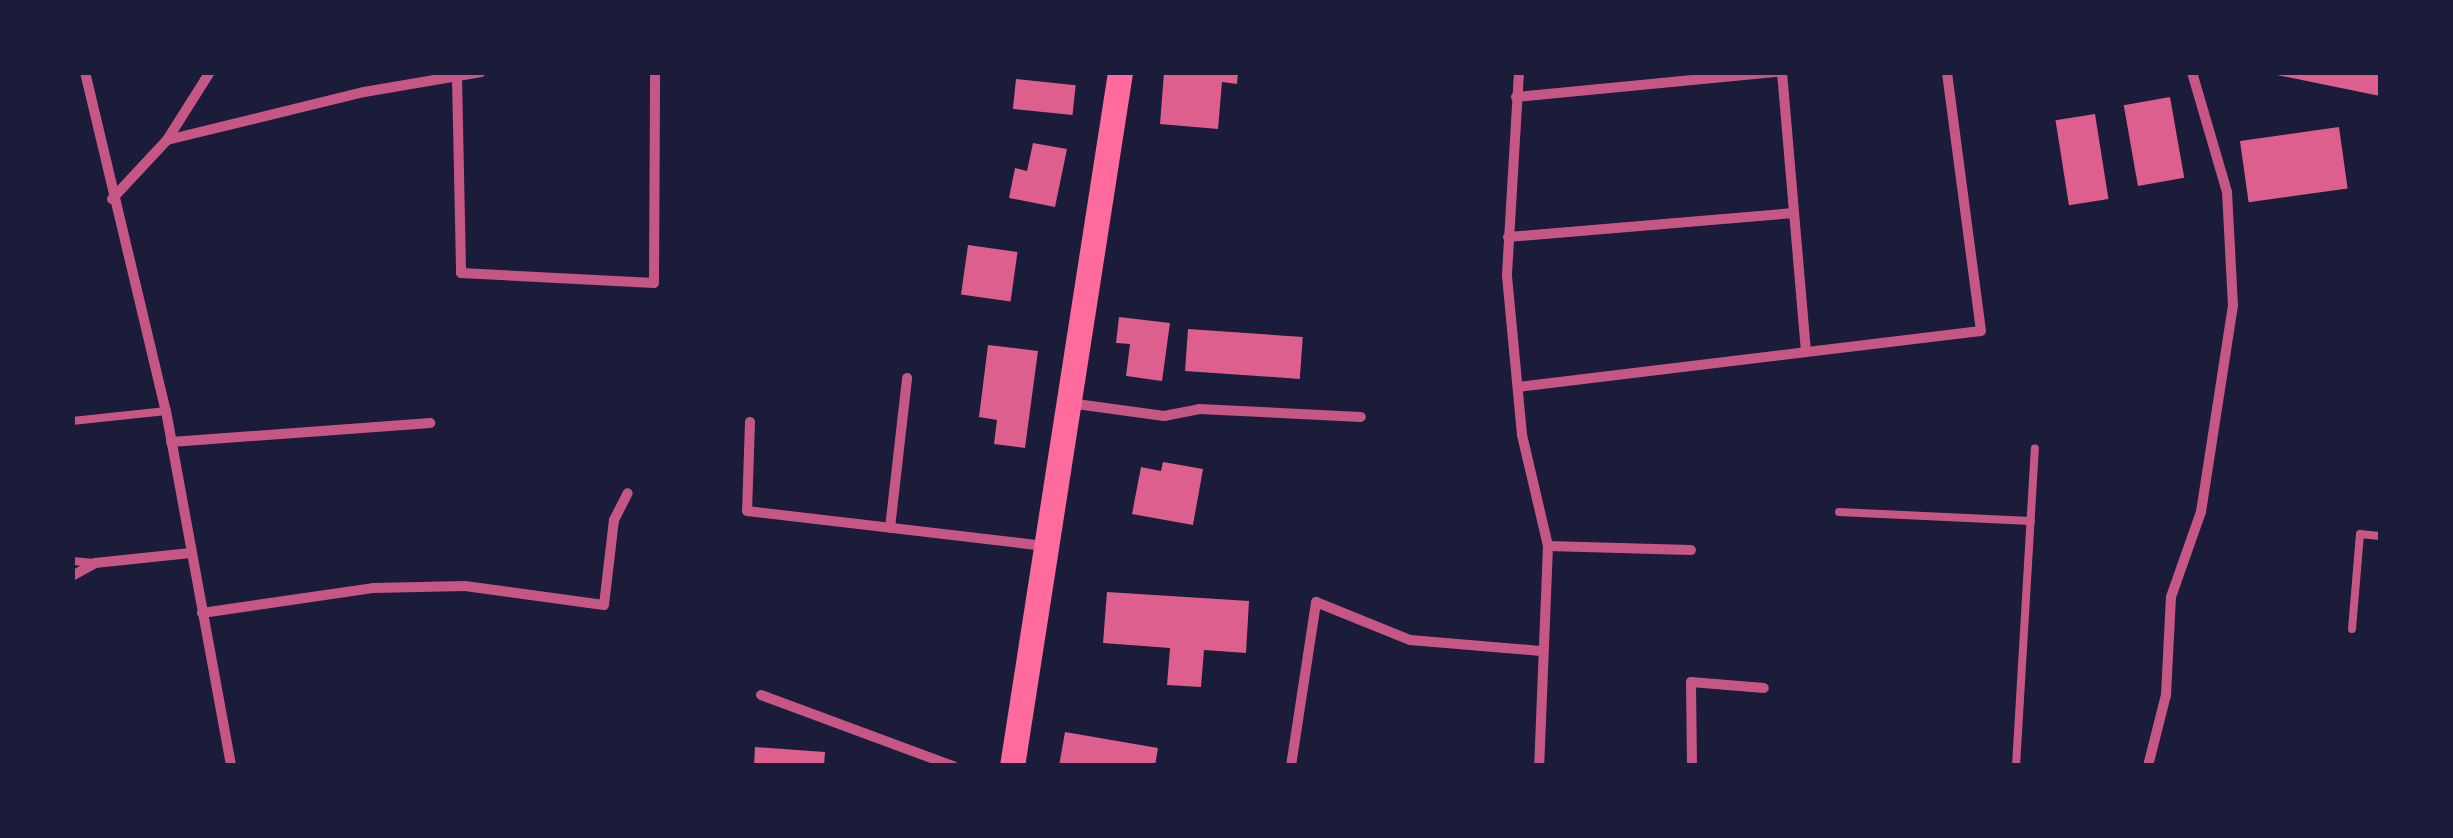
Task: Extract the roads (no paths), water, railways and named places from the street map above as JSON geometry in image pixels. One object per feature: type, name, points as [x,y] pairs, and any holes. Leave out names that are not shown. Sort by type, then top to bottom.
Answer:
[{"type":"highway","points":[[1012,766],[1120,72]]},
{"type":"street","points":[[85,72],[112,199],[166,410],[232,766]]},
{"type":"street","points":[[112,199],[167,140],[210,72]]},
{"type":"street","points":[[167,140],[481,72]]},
{"type":"street","points":[[457,76],[461,274],[654,282],[655,72]]},
{"type":"street","points":[[1519,72],[1508,237],[1518,386],[1548,546],[1539,766]]},
{"type":"street","points":[[1516,98],[1780,72],[1806,352]]},
{"type":"street","points":[[1518,386],[1981,331],[1947,72]]},
{"type":"street","points":[[2148,766],[2166,694],[2171,598],[2201,512],[2233,306],[2227,192],[2192,72]]},
{"type":"street","points":[[1508,237],[1794,214]]},
{"type":"street","points":[[890,528],[907,378]]},
{"type":"street","points":[[1068,403],[1164,416],[1199,408],[1361,418]]},
{"type":"street","points":[[750,422],[746,511],[1046,546]]},
{"type":"street","points":[[171,442],[430,423]]},
{"type":"street","points":[[202,613],[374,588],[465,586],[604,605],[614,520],[628,493]]},
{"type":"street","points":[[1548,546],[1691,550]]},
{"type":"street","points":[[72,576],[95,563],[190,552]]},
{"type":"street","points":[[1291,766],[1316,602],[1410,640],[1542,651]]},
{"type":"street","points":[[1692,766],[1690,682],[1764,688]]},
{"type":"street","points":[[761,695],[954,766]]},
{"type":"lane","points":[[72,421],[166,410]]},
{"type":"lane","points":[[2016,766],[2035,449]]},
{"type":"lane","points":[[1838,512],[2030,521]]},
{"type":"lane","points":[[2352,629],[2360,534],[2380,536]]},
{"type":"lane","points":[[72,560],[95,563]]}]
